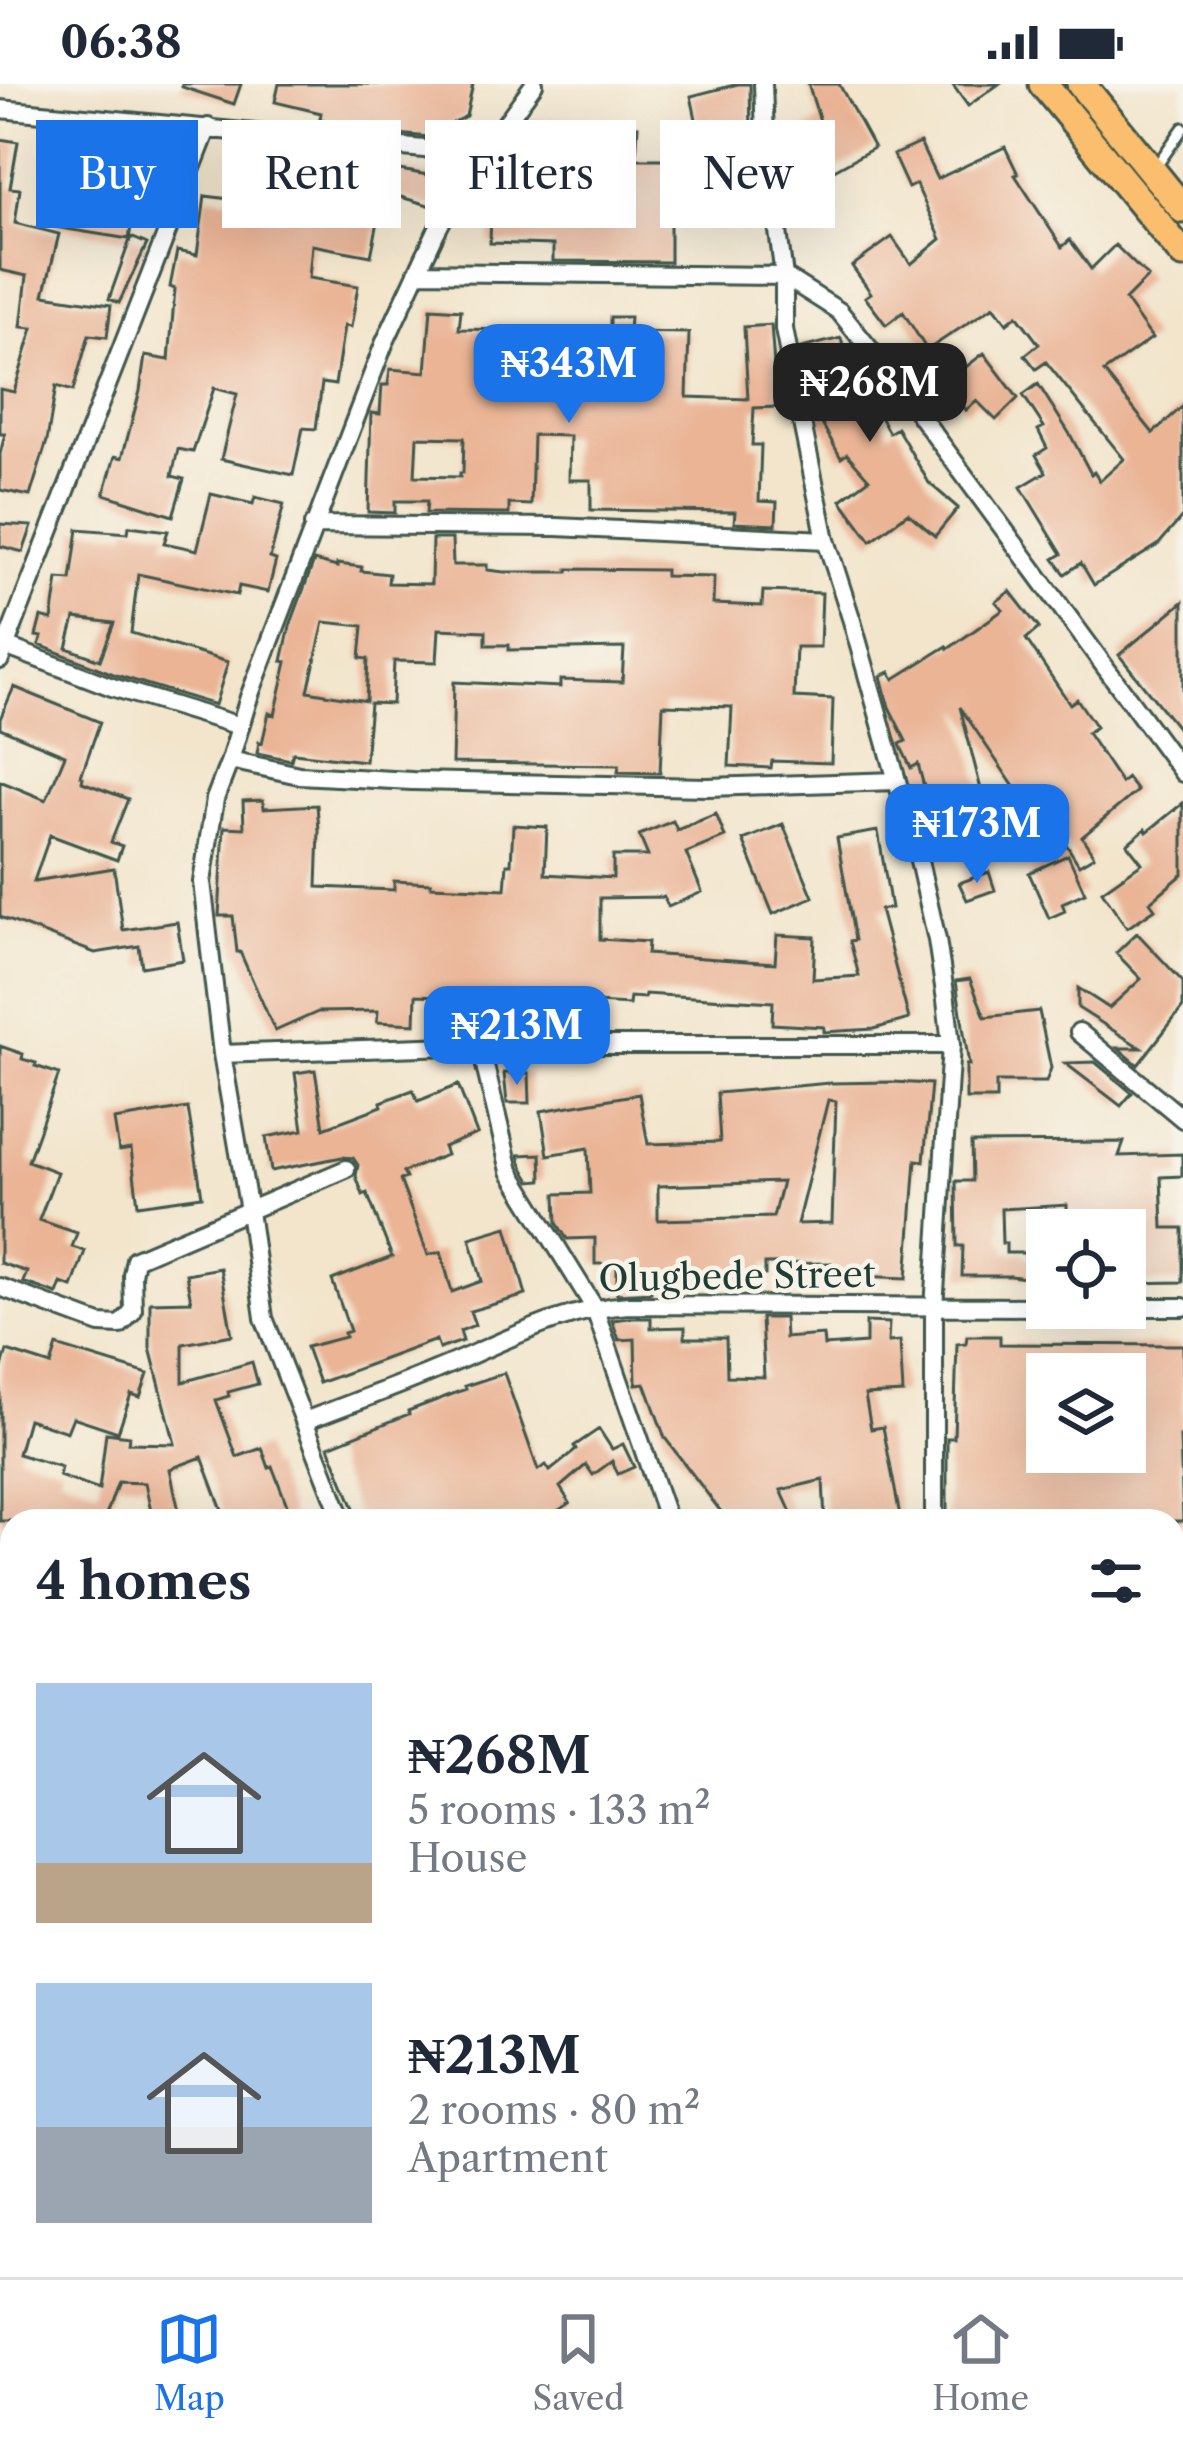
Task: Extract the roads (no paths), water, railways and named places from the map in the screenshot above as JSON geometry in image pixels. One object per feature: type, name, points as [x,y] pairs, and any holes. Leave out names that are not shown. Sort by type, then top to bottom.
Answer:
[{"type":"main road","points":[[1043,84],[1183,254]]},
{"type":"main road","points":[[1081,84],[1183,208]]},
{"type":"street","points":[[508,120],[534,84]]},
{"type":"street","points":[[763,84],[784,276],[784,329],[826,540],[897,782],[937,940],[951,1045],[934,1307],[934,1509]]},
{"type":"street","points":[[0,110],[425,149]]},
{"type":"street","points":[[208,127],[2,650],[240,726]]},
{"type":"street","points":[[337,1509],[264,1318],[222,1054],[202,882],[215,799],[240,726],[384,344],[439,228]]},
{"type":"street","points":[[417,272],[784,276],[838,310],[1183,773]]},
{"type":"street","points":[[314,525],[557,527],[826,540]]},
{"type":"street","points":[[230,760],[299,776],[412,781],[708,787],[897,782]]},
{"type":"street","points":[[1079,1031],[1183,1119]]},
{"type":"street","points":[[222,1054],[480,1045],[951,1045]]},
{"type":"street","points":[[480,1045],[511,1171],[594,1307],[664,1509]]},
{"type":"street","points":[[0,1287],[100,1324],[120,1324],[133,1311],[135,1259],[346,1169]]},
{"type":"street","name":"Olugbede Street","points":[[305,1420],[594,1307],[1026,1307]]},
{"type":"street","points":[[1146,1307],[1183,1307]]},
{"type":"lane","points":[[1151,172],[1183,128]]}]
